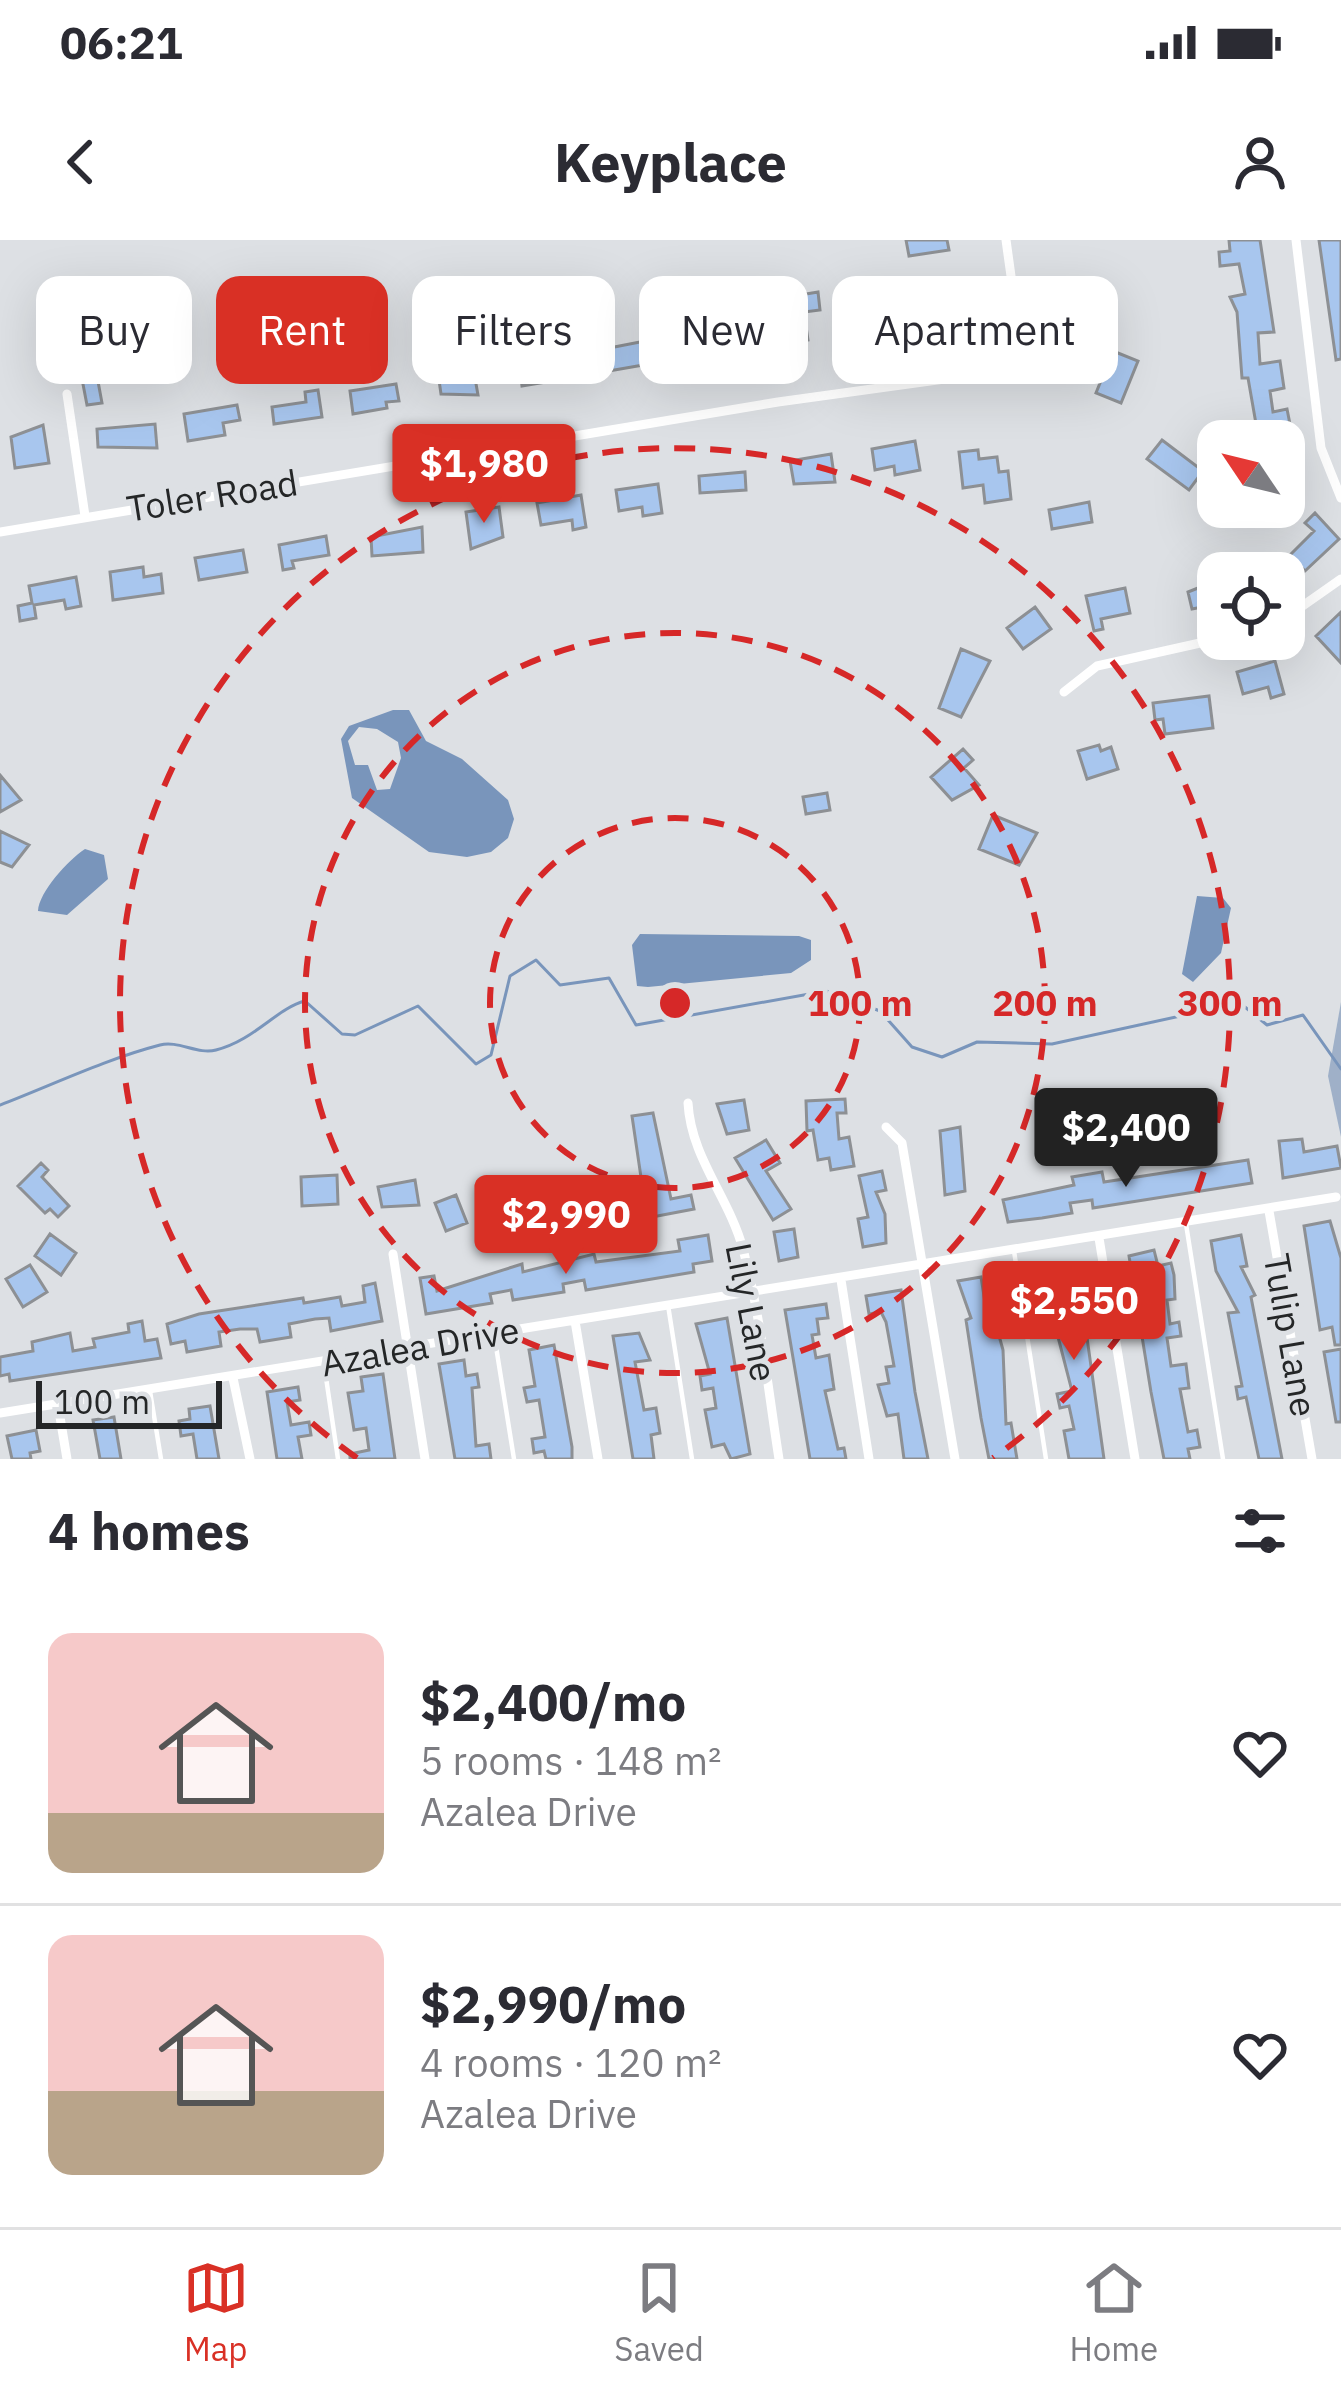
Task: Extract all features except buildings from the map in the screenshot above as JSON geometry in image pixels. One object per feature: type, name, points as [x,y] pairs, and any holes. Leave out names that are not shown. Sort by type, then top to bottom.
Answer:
[{"type":"street","name":"Toler Road","points":[[0,532],[988,373],[1014,356],[1020,341],[1006,240]]},
{"type":"street","points":[[1296,240],[1321,448],[1341,498]]},
{"type":"street","points":[[67,394],[85,516]]},
{"type":"street","points":[[1305,604],[1341,578]]},
{"type":"street","points":[[1064,692],[1097,666],[1197,644]]},
{"type":"street","name":"Lily Lane","points":[[688,1103],[689,1128],[743,1247],[779,1459]]},
{"type":"street","points":[[886,1127],[902,1143],[955,1459]]},
{"type":"street","name":"Azalea Drive","points":[[0,1413],[1269,1211],[1336,1196]]},
{"type":"street","name":"Tulip Lane","points":[[1269,1211],[1312,1459]]},
{"type":"street","points":[[1100,1238],[1135,1459]]},
{"type":"street","points":[[393,1254],[425,1459]]},
{"type":"street","points":[[841,1280],[869,1459]]},
{"type":"street","points":[[575,1321],[598,1459]]},
{"type":"street","points":[[233,1378],[250,1459]]},
{"type":"street","points":[[58,1405],[68,1459]]},
{"type":"lane","points":[[1186,1224],[1223,1459]]},
{"type":"lane","points":[[1013,1251],[1046,1459]]},
{"type":"lane","points":[[668,1305],[692,1459]]},
{"type":"lane","points":[[494,1334],[514,1459]]},
{"type":"lane","points":[[323,1363],[338,1459]]},
{"type":"lane","points":[[150,1391],[161,1459]]},
{"type":"shaded area","points":[[393,710],[409,710],[426,741],[462,759],[508,800],[514,819],[508,838],[491,852],[467,857],[429,852],[352,798],[341,739],[349,726]],"holes":[[[359,727],[377,729],[398,742],[401,758],[390,789],[377,790],[368,765],[355,765],[348,741]]]},
{"type":"shaded area","points":[[85,849],[104,855],[108,879],[67,915],[38,911],[56,877]]},
{"type":"shaded area","points":[[1197,896],[1223,898],[1231,908],[1221,953],[1193,982],[1182,974]]},
{"type":"shaded area","points":[[640,934],[799,936],[811,940],[811,960],[791,973],[637,986],[632,945]]},
{"type":"shaded area","points":[[1341,1002],[1341,1137],[1328,1076]]},
{"type":"waterway","points":[[0,1105],[160,1045],[202,1051],[230,1045],[305,1001],[342,1034],[355,1035],[418,1006],[476,1064],[491,1055],[510,976],[536,960],[560,985],[609,978],[636,1025],[826,991],[880,1011],[912,1047],[942,1057],[977,1042],[1052,1044],[1240,1003],[1267,1025],[1303,1015],[1341,1069]]}]
